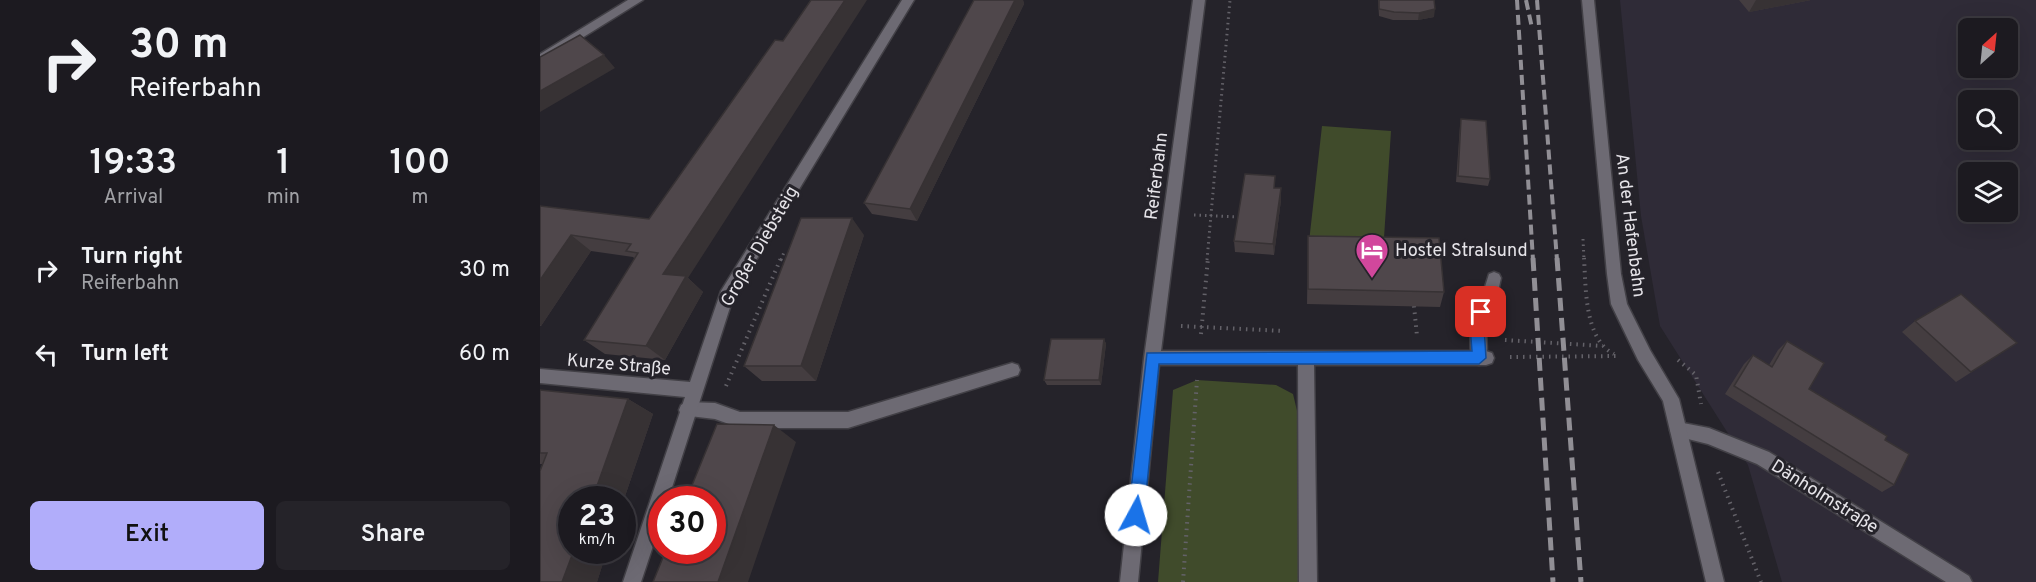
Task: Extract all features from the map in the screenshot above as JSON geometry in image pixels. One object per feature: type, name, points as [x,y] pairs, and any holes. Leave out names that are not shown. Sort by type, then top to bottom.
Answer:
[{"type":"street","points":[[540,60],[637,0]]},
{"type":"street","name":"Großer Diebsteig","points":[[632,582],[693,390],[726,296],[908,0]]},
{"type":"street","name":"Reiferbahn","points":[[1130,582],[1152,358],[1199,0]]},
{"type":"street","name":"An der Hafenbahn","points":[[1588,0],[1611,255],[1619,304],[1644,355],[1671,399],[1715,582]]},
{"type":"street","points":[[1152,358],[1482,358],[1478,320],[1494,278]]},
{"type":"street","points":[[1306,358],[1308,582]]},
{"type":"street","points":[[687,410],[715,411],[740,420],[848,420],[1012,370]]},
{"type":"street","name":"Kurze Straße","points":[[540,376],[693,390]]},
{"type":"street","name":"Dänholmstraße","points":[[1678,430],[1710,436],[1764,458],[1963,582]]},
{"type":"path","points":[[1183,582],[1198,358],[1230,0]]},
{"type":"path","points":[[1171,214],[1241,216]]},
{"type":"path","points":[[715,411],[786,247]]},
{"type":"path","points":[[1482,358],[1617,356]]},
{"type":"shaded area","points":[[1620,0],[2036,0],[2036,582],[1782,582],[1748,465],[1660,326],[1641,216]]},
{"type":"green space","points":[[1322,126],[1391,131],[1383,253],[1308,251]]},
{"type":"green space","points":[[1197,380],[1276,385],[1293,394],[1299,419],[1300,582],[1158,582],[1173,390]]},
{"type":"building","points":[[811,0],[845,0],[663,274],[686,276],[646,346],[584,340],[638,253],[626,251],[631,244],[571,235],[540,280],[540,206],[649,219],[775,40],[783,41]]},
{"type":"building","points":[[974,0],[1015,0],[910,209],[864,203]]},
{"type":"building","points":[[1379,0],[1434,0],[1435,9],[1419,13],[1394,12],[1379,9]]},
{"type":"building","points":[[580,35],[604,55],[540,91],[540,57]]},
{"type":"building","points":[[1461,119],[1486,121],[1490,179],[1458,176]]},
{"type":"building","points":[[1245,174],[1275,176],[1274,188],[1281,188],[1273,244],[1234,241]]},
{"type":"building","points":[[801,218],[852,218],[801,366],[744,366]]},
{"type":"building","name":"Hostel Stralsund","points":[[1308,236],[1439,238],[1444,292],[1308,289]]},
{"type":"building","points":[[1961,294],[2017,343],[1971,372],[1915,321]]},
{"type":"building","points":[[1051,339],[1104,339],[1099,380],[1044,380]]},
{"type":"building","points":[[1787,341],[1824,363],[1809,389],[1887,436],[1885,440],[1909,454],[1894,485],[1734,386],[1753,355],[1772,367]]},
{"type":"building","points":[[540,390],[628,399],[597,486],[558,486],[558,564],[569,564],[562,582],[540,582],[540,471],[547,453],[540,453]]},
{"type":"building","points":[[717,424],[774,425],[726,560],[726,486],[692,486]]},
{"type":"building","points":[[660,564],[724,564],[718,582],[653,582]]},
{"type":"railway","points":[[1517,0],[1533,260]]},
{"type":"railway","points":[[1526,0],[1532,28]]},
{"type":"railway","points":[[1537,0],[1557,260]]},
{"type":"railway","points":[[1533,258],[1553,582]]},
{"type":"railway","points":[[1557,258],[1581,582]]},
{"type":"place","name":"Hostel Stralsund","points":[[1372,279]]},
{"type":"route","points":[[1136,515],[1152,358],[1479,358],[1477,326],[1481,312]]}]
